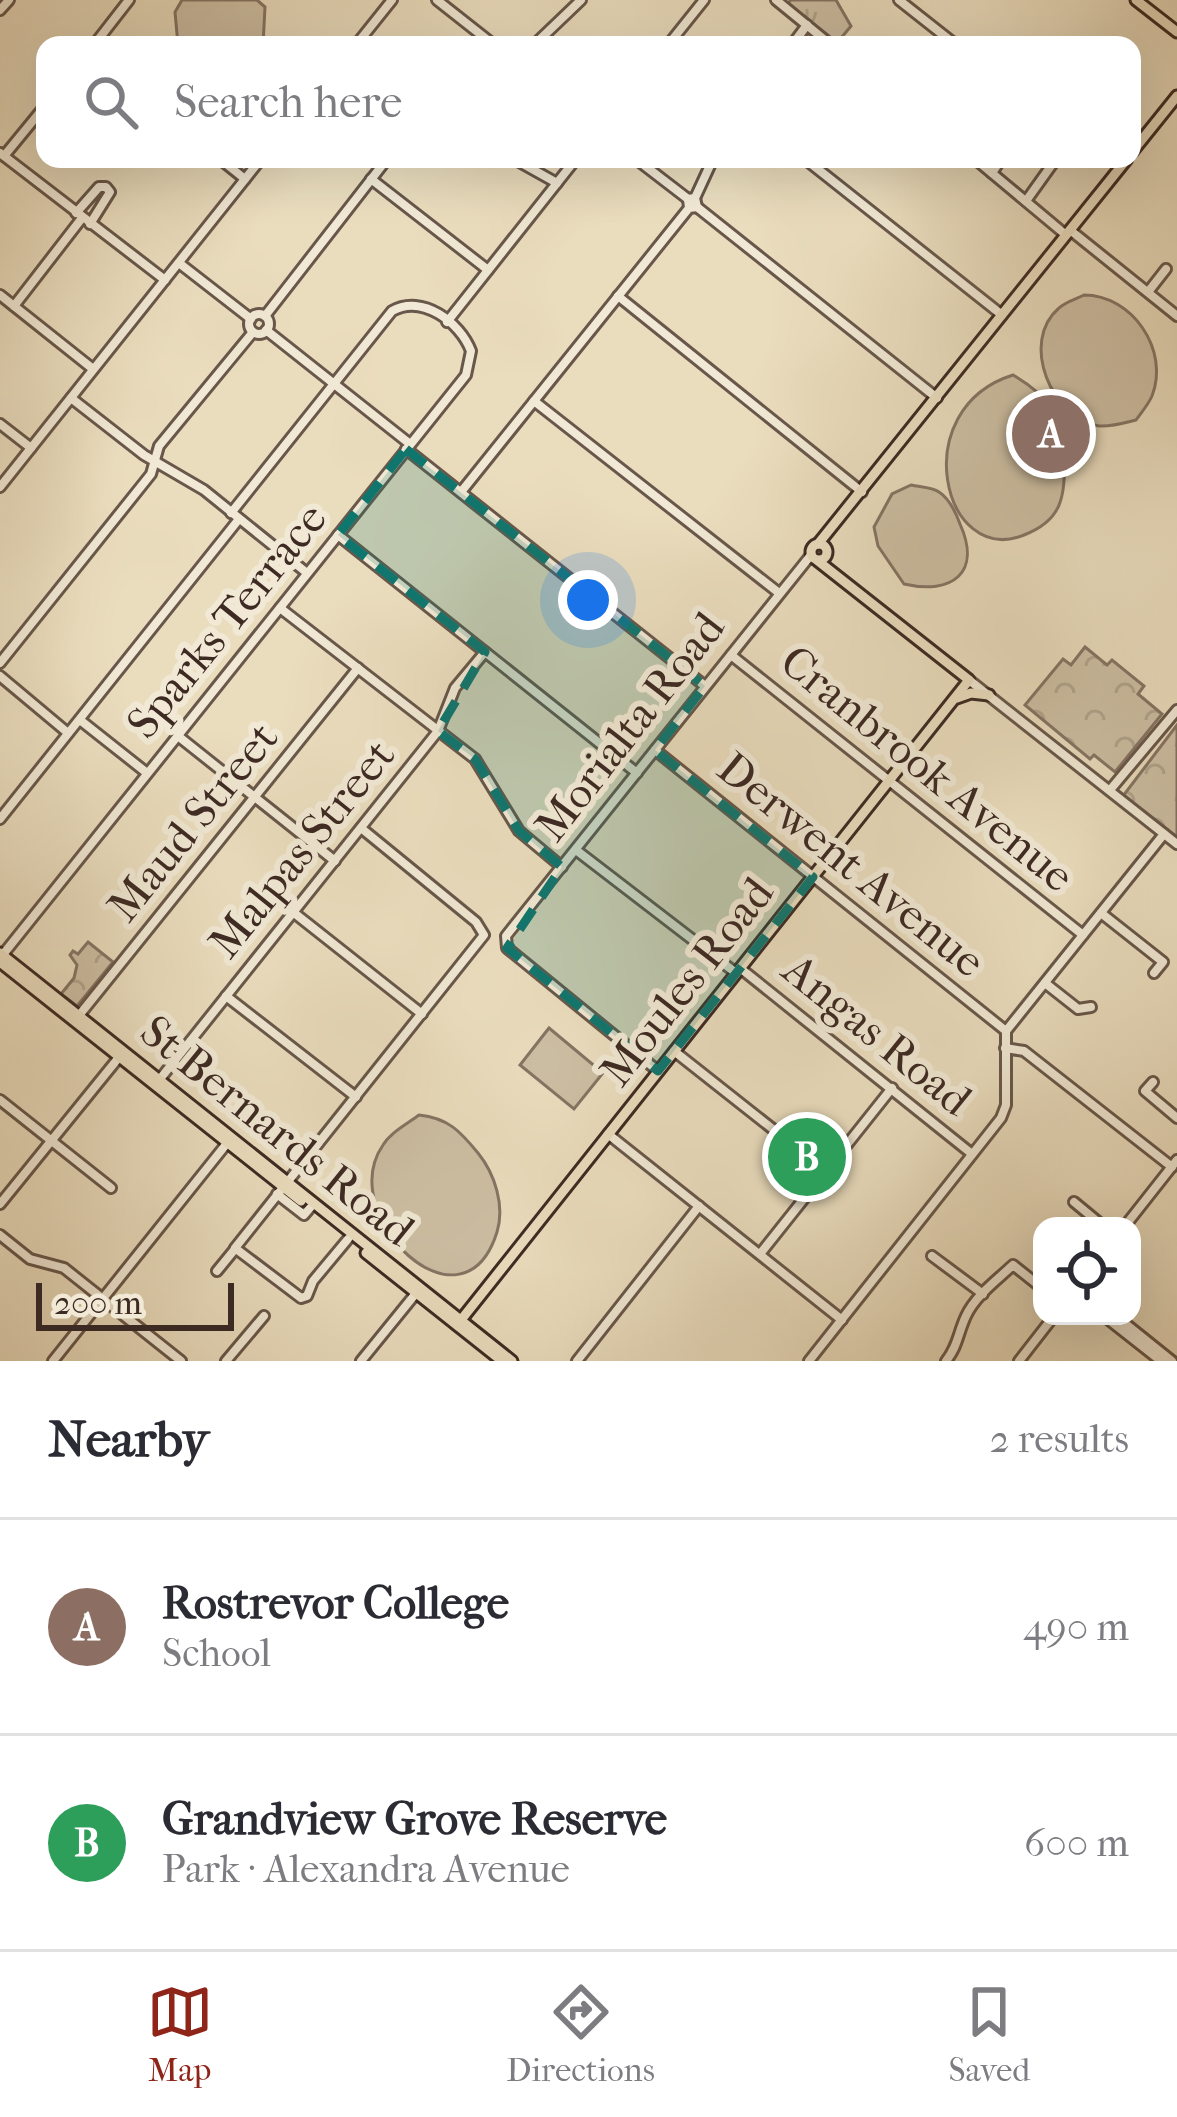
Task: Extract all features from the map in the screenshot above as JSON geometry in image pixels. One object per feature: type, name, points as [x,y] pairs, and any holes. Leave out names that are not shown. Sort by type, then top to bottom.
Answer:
[{"type":"main road","points":[[1136,0],[1177,32]]},
{"type":"main road","name":"Morialta Road","points":[[1141,141],[1177,96]]},
{"type":"main road","name":"Morialta Road","points":[[820,553],[837,523],[1119,168]]},
{"type":"main road","points":[[820,553],[841,576],[969,680]]},
{"type":"main road","name":"Moules Road","points":[[459,1322],[969,680]]},
{"type":"main road","points":[[952,701],[971,693],[989,695]]},
{"type":"main road","name":"St Bernards Road","points":[[1,957],[282,1188],[506,1360]]},
{"type":"main road","name":"St Bernards Road","points":[[282,1188],[418,1290]]},
{"type":"street","points":[[0,10],[9,0]]},
{"type":"street","points":[[101,36],[129,0]]},
{"type":"street","points":[[363,36],[392,0]]},
{"type":"street","points":[[437,0],[483,36]]},
{"type":"street","points":[[543,36],[581,0]]},
{"type":"street","points":[[675,36],[704,0]]},
{"type":"street","points":[[776,0],[821,36]]},
{"type":"street","points":[[899,0],[945,36]]},
{"type":"street","points":[[799,36],[807,25]]},
{"type":"street","points":[[36,116],[2,154],[165,280]]},
{"type":"street","points":[[231,168],[245,179]]},
{"type":"street","points":[[0,488],[254,168]]},
{"type":"street","points":[[265,316],[380,168]]},
{"type":"street","points":[[530,168],[557,183]]},
{"type":"street","points":[[0,819],[392,311],[401,306],[428,307],[446,322],[569,168]]},
{"type":"street","points":[[648,168],[937,398]]},
{"type":"street","points":[[461,492],[692,203],[709,168]]},
{"type":"street","points":[[816,168],[1003,315]]},
{"type":"street","points":[[986,168],[1177,316]]},
{"type":"street","points":[[992,173],[995,168]]},
{"type":"street","points":[[1026,200],[1049,168]]},
{"type":"street","points":[[371,179],[488,270]]},
{"type":"street","points":[[14,306],[83,218]]},
{"type":"street","points":[[178,263],[251,319],[253,332]]},
{"type":"street","points":[[1148,292],[1166,269]]},
{"type":"street","points":[[0,296],[93,370]]},
{"type":"street","points":[[618,296],[862,492]]},
{"type":"street","points":[[251,319],[265,316]]},
{"type":"street","points":[[265,316],[266,331]]},
{"type":"street","name":"Sparks Terrace","points":[[1,957],[466,375],[472,361],[468,343],[446,322]]},
{"type":"street","points":[[0,663],[151,474],[159,446],[253,332],[266,331],[706,686]]},
{"type":"street","points":[[71,398],[155,462],[204,490],[308,573]]},
{"type":"street","points":[[534,401],[779,593]]},
{"type":"street","points":[[0,424],[31,448]]},
{"type":"street","points":[[338,535],[637,773]]},
{"type":"street","name":"Morialta Road","points":[[658,1071],[507,949],[506,936],[779,593],[820,553]]},
{"type":"street","points":[[280,608],[475,759],[519,831],[562,867]]},
{"type":"street","name":"Malpas Street","points":[[158,1082],[438,731],[455,688],[484,652]]},
{"type":"street","name":"Cranbrook Avenue","points":[[730,655],[1083,935]]},
{"type":"street","name":"Maud Street","points":[[77,1019],[358,668]]},
{"type":"street","points":[[0,676],[68,733]]},
{"type":"street","points":[[969,680],[1177,844]]},
{"type":"street","points":[[1110,790],[1177,710]]},
{"type":"street","points":[[80,720],[147,773]]},
{"type":"street","points":[[178,736],[334,861]]},
{"type":"street","name":"Derwent Avenue","points":[[655,750],[1006,1031]]},
{"type":"street","points":[[217,1271],[484,933],[470,916],[361,828]]},
{"type":"street","points":[[809,1361],[1004,1112],[1006,1031],[1164,834]]},
{"type":"street","name":"Angas Road","points":[[576,850],[973,1154]]},
{"type":"street","points":[[293,912],[422,1014]]},
{"type":"street","points":[[1101,913],[1163,962],[1154,973]]},
{"type":"street","points":[[1045,983],[1078,1009],[1091,1007]]},
{"type":"street","points":[[226,996],[356,1097]]},
{"type":"street","points":[[1005,1048],[1024,1051],[1174,1163],[1132,1217]]},
{"type":"street","points":[[674,1051],[793,1145]]},
{"type":"street","points":[[0,1204],[122,1054]]},
{"type":"street","points":[[1154,1082],[1145,1091],[1177,1118]]},
{"type":"street","points":[[760,1254],[892,1088]]},
{"type":"street","points":[[0,1100],[111,1188]]},
{"type":"street","points":[[608,1134],[842,1320]]},
{"type":"street","points":[[52,1361],[229,1140]]},
{"type":"street","points":[[1074,1202],[1092,1217]]},
{"type":"street","points":[[577,1361],[699,1206]]},
{"type":"street","points":[[0,1235],[30,1259],[64,1268],[181,1361]]},
{"type":"street","points":[[235,1248],[304,1297],[349,1239]]},
{"type":"street","points":[[1008,1251],[1013,1265],[1033,1281]]},
{"type":"street","points":[[932,1256],[983,1294]]},
{"type":"street","points":[[946,1361],[957,1346],[967,1314],[1013,1265]]},
{"type":"street","points":[[361,1361],[418,1290]]},
{"type":"street","points":[[226,1361],[263,1316]]},
{"type":"street","points":[[1019,1361],[1047,1325]]},
{"type":"street","points":[[1115,1325],[1161,1361]]},
{"type":"street","points":[[1127,1325],[1172,1361]]},
{"type":"highlighted area","points":[[406,449],[705,686],[655,750],[813,877],[658,1071],[507,948],[562,867],[519,831],[475,759],[438,731],[485,652],[338,535]]},
{"type":"green space","points":[[182,0],[257,0],[265,7],[263,36],[177,36],[175,12]]},
{"type":"green space","points":[[836,0],[851,26],[843,36],[828,36],[788,3]]},
{"type":"green space","points":[[1084,295],[1117,304],[1143,328],[1151,344],[1156,378],[1152,396],[1136,420],[1099,426],[1082,420],[1055,395],[1046,377],[1042,340],[1047,323],[1061,306]]},
{"type":"green space","points":[[1013,375],[1044,398],[1057,417],[1064,440],[1064,482],[1060,504],[1048,521],[1024,535],[996,539],[973,529],[956,508],[948,480],[948,449],[958,419],[979,393]]},
{"type":"green space","points":[[911,485],[939,492],[958,520],[967,556],[965,567],[949,583],[904,584],[878,546],[874,527],[892,494]]},
{"type":"green space","points":[[1085,647],[1107,665],[1112,660],[1144,686],[1138,694],[1162,714],[1115,772],[1094,755],[1090,759],[1025,705],[1063,659],[1071,665]]},
{"type":"green space","points":[[1177,725],[1177,839],[1123,796]]},
{"type":"green space","points":[[88,942],[113,962],[77,1006],[61,994],[74,978],[77,965],[70,955],[78,954]]},
{"type":"green space","points":[[549,1028],[603,1073],[574,1109],[520,1065]]},
{"type":"green space","points":[[419,1115],[438,1119],[459,1132],[484,1161],[497,1191],[497,1232],[480,1262],[458,1274],[433,1271],[409,1256],[389,1232],[375,1204],[372,1174],[383,1145]]},
{"type":"green space","points":[[816,1117],[845,1139],[803,1192],[775,1169]]},
{"type":"place","name":"Rostrevor College","points":[[1051,434]]},
{"type":"place","name":"Grandview Grove Reserve","points":[[807,1157]]}]
